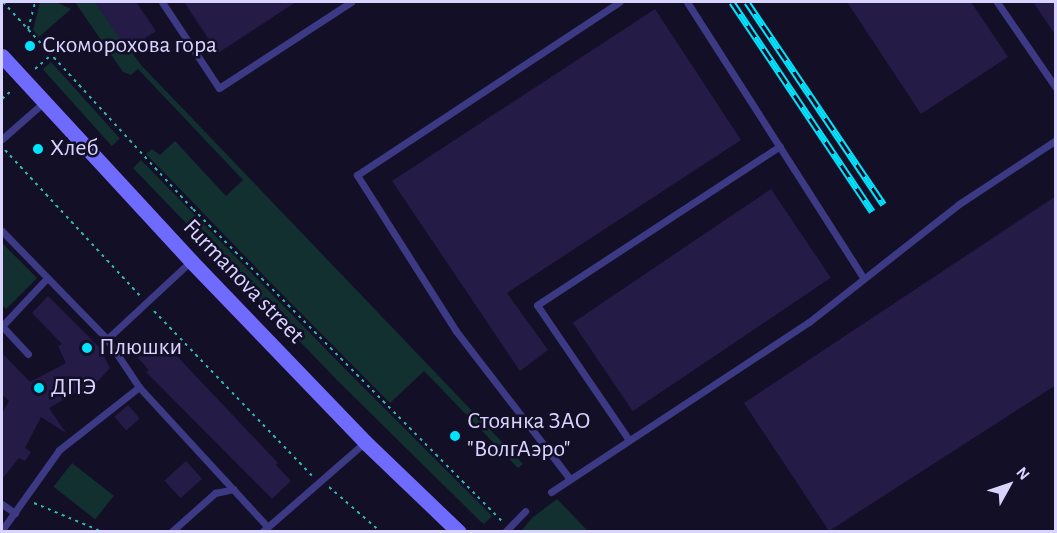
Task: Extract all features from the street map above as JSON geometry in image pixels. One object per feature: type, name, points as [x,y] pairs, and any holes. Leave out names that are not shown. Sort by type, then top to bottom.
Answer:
[{"type":"main road","name":"Furmanova street","points":[[2,56],[191,261],[365,442],[459,531]]},
{"type":"lane","points":[[162,2],[219,88],[351,2]]},
{"type":"lane","points":[[570,479],[456,331],[357,175],[619,2]]},
{"type":"lane","points":[[687,2],[862,276]]},
{"type":"lane","points":[[997,2],[1056,88]]},
{"type":"lane","points":[[2,139],[43,103]]},
{"type":"lane","points":[[551,492],[831,306],[862,276],[1056,140]]},
{"type":"lane","points":[[629,440],[537,305],[780,146]]},
{"type":"lane","points":[[2,231],[107,339],[139,387],[234,489],[265,529],[365,442]]},
{"type":"lane","points":[[107,339],[191,261]]},
{"type":"lane","points":[[28,354],[2,326],[47,278]]},
{"type":"lane","points":[[2,530],[59,450],[139,387]]},
{"type":"lane","points":[[171,531],[215,493],[234,489]]},
{"type":"lane","points":[[2,504],[15,513]]},
{"type":"lane","points":[[507,530],[525,511]]},
{"type":"path","points":[[3,2],[201,218],[507,530]]},
{"type":"path","points":[[28,30],[35,2]]},
{"type":"path","points":[[2,145],[146,302],[319,483],[336,489],[381,531]]},
{"type":"path","points":[[24,500],[103,531]]},
{"type":"green space","points":[[40,2],[56,2],[71,9],[39,37],[33,30]]},
{"type":"green space","points":[[75,2],[95,2],[141,65],[523,464],[518,468],[424,371],[390,403],[269,281],[146,154],[152,149],[160,155],[175,141],[226,196],[243,180],[138,69],[131,75],[123,72]]},
{"type":"green space","points":[[51,62],[120,139],[112,146],[43,69]]},
{"type":"green space","points":[[141,160],[492,516],[484,524],[337,380],[133,168]]},
{"type":"green space","points":[[2,243],[37,278],[6,309],[2,305]]},
{"type":"green space","points":[[72,463],[114,496],[95,519],[54,487]]},
{"type":"green space","points":[[557,499],[588,531],[521,531],[532,518]]},
{"type":"building","points":[[95,2],[136,2],[156,31],[127,50]]},
{"type":"building","points":[[184,2],[296,2],[218,53]]},
{"type":"building","points":[[847,2],[971,2],[1008,57],[921,114]]},
{"type":"building","points":[[1033,2],[1056,2],[1056,36]]},
{"type":"building","points":[[655,9],[741,140],[507,293],[548,350],[520,371],[392,181]]},
{"type":"building","points":[[771,189],[831,278],[633,411],[573,323]]},
{"type":"building","points":[[1056,196],[1056,385],[829,531],[744,403]]},
{"type":"building","name":"ДПЭ","points":[[48,296],[99,347],[110,368],[84,396],[80,390],[49,408],[66,433],[41,417],[25,448],[31,452],[25,461],[19,458],[2,479],[2,413],[9,401],[2,394],[2,353],[30,382],[66,363],[58,346],[62,344],[32,313]]},
{"type":"building","points":[[156,342],[171,357],[175,354],[278,463],[276,465],[291,481],[272,499],[146,372],[149,370],[138,358]]},
{"type":"building","points":[[128,405],[140,419],[126,430],[114,417]]},
{"type":"building","points":[[186,461],[202,479],[181,498],[164,480]]},
{"type":"railway","points":[[732,2],[872,211]]},
{"type":"railway","points":[[747,2],[883,204]]},
{"type":"place","name":"Скоморохова гора","points":[[30,46]]},
{"type":"place","name":"Хлеб","points":[[38,149]]},
{"type":"place","name":"Плюшки","points":[[87,348]]},
{"type":"place","name":"ДПЭ","points":[[39,388]]},
{"type":"place","name":"Стоянка ЗАО \"ВолгАэро\"","points":[[455,436]]}]
